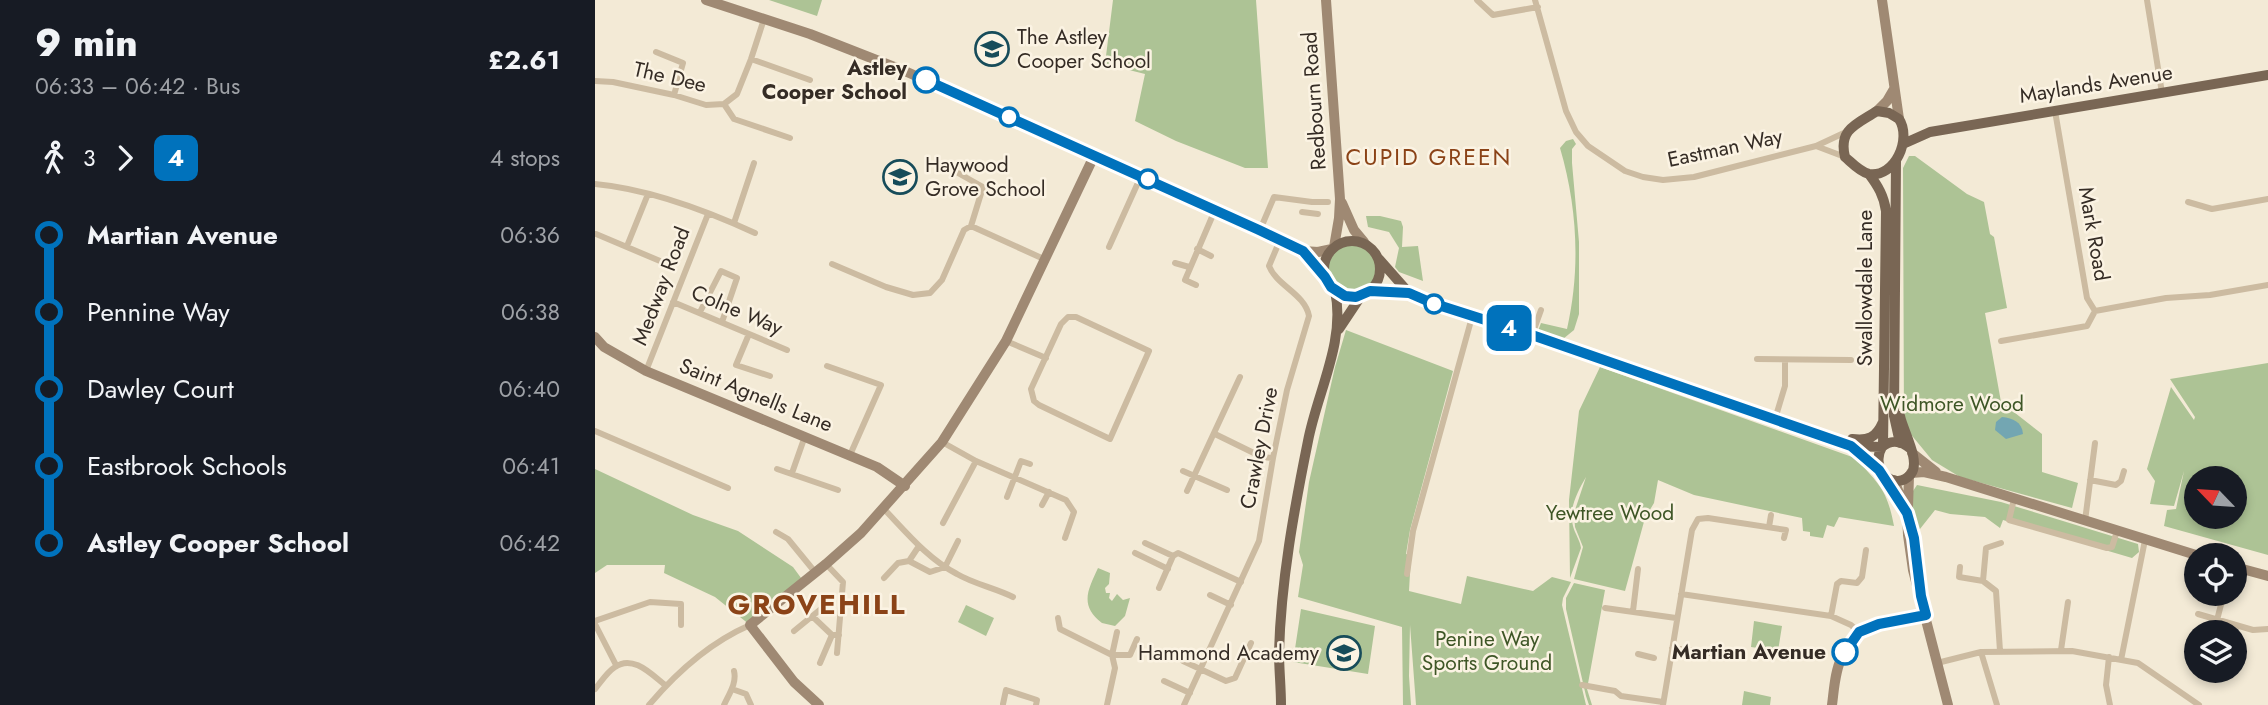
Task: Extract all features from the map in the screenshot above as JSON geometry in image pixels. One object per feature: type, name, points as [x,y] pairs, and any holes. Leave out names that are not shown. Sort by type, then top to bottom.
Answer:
[{"type":"main road","name":"Maylands Avenue","points":[[1903,144],[1930,132],[2268,75]]},
{"type":"main road","points":[[1877,111],[1889,113],[1901,122],[1905,134],[1896,161],[1884,172],[1869,174],[1845,157],[1843,150],[1846,132],[1877,111]]},
{"type":"main road","name":"Maylands Avenue","points":[[1901,122],[1930,132]]},
{"type":"main road","name":"Swallowdale Lane","points":[[1896,161],[1894,416],[1908,448]]},
{"type":"main road","name":"Swallowdale Lane","points":[[1869,174],[1885,201],[1886,211],[1885,408],[1882,446]]},
{"type":"main road","points":[[1282,705],[1279,653],[1289,552],[1308,437],[1337,331],[1338,305],[1335,291],[1325,277],[1325,262],[1333,248],[1351,240],[1364,243],[1371,247],[1409,293]]},
{"type":"main road","points":[[1337,331],[1380,277],[1380,259]]},
{"type":"main road","points":[[1335,291],[1350,297],[1366,293],[1409,293],[1472,317],[1532,335],[1839,441],[1851,446],[1894,480],[1909,479],[1915,463],[1908,448],[1890,442],[1882,446],[1851,446]]},
{"type":"main road","name":"Swallowdale Lane","points":[[1808,430],[1868,440],[1882,425],[1885,408]]},
{"type":"main road","points":[[1880,471],[1878,458],[1882,446]]},
{"type":"street","points":[[706,0],[838,44],[907,72],[1303,251],[1318,252],[1333,248]]},
{"type":"street","name":"Redbourn Road","points":[[1326,0],[1340,199],[1333,248]]},
{"type":"street","name":"Eastman Way","points":[[1477,0],[1493,15],[1536,4],[1566,111],[1576,132],[1588,146],[1625,171],[1663,180],[1694,177],[1816,146],[1846,132]]},
{"type":"street","points":[[1882,0],[1901,122]]},
{"type":"street","points":[[2147,0],[2162,93]]},
{"type":"street","name":"The Dee","points":[[595,81],[613,82],[674,95],[706,105],[724,104],[737,94],[764,19]]},
{"type":"street","points":[[656,52],[683,62],[674,95]]},
{"type":"street","points":[[751,59],[810,80]]},
{"type":"street","points":[[1877,111],[1894,89]]},
{"type":"street","points":[[724,104],[734,119],[790,138]]},
{"type":"street","name":"Mark Road","points":[[2055,111],[2087,298],[2095,311],[2166,298],[2210,295],[2268,285]]},
{"type":"street","points":[[1816,146],[1845,157]]},
{"type":"street","points":[[649,705],[666,685],[719,642],[750,625],[827,564],[884,509],[942,442],[1006,341],[1094,156]]},
{"type":"street","points":[[734,223],[754,163]]},
{"type":"street","points":[[832,264],[886,287],[913,295],[930,293],[942,281],[964,230],[971,226],[983,187],[958,173]]},
{"type":"street","points":[[1109,247],[1141,176]]},
{"type":"street","points":[[595,184],[648,194],[734,223],[755,233]]},
{"type":"street","points":[[627,246],[648,194]]},
{"type":"street","points":[[1259,230],[1274,197],[1312,202],[1328,201]]},
{"type":"street","name":"Redbourn Road","points":[[1340,199],[1354,230],[1364,243]]},
{"type":"street","points":[[2188,202],[2212,209],[2268,199]]},
{"type":"street","points":[[1312,202],[1306,213],[1318,214]]},
{"type":"street","points":[[1196,285],[1185,280],[1215,210]]},
{"type":"street","name":"Medway Road","points":[[646,370],[708,214]]},
{"type":"street","points":[[971,226],[1046,260]]},
{"type":"street","points":[[596,234],[660,261]]},
{"type":"street","name":"Crawley Drive","points":[[1184,705],[1259,541],[1287,390],[1310,316],[1308,308],[1273,275],[1269,266],[1279,240]]},
{"type":"street","points":[[1198,249],[1210,256]]},
{"type":"street","points":[[1303,251],[1325,277]]},
{"type":"street","points":[[1174,263],[1189,267]]},
{"type":"street","points":[[700,312],[721,271],[737,278],[722,322]]},
{"type":"street","name":"Colne Way","points":[[673,302],[787,350]]},
{"type":"street","points":[[1532,335],[1541,310]]},
{"type":"street","points":[[2001,341],[2087,326],[2095,311]]},
{"type":"street","points":[[1068,317],[1076,317],[1149,351],[1110,439],[1034,401],[1031,390],[1046,358],[1061,324],[1068,317]]},
{"type":"street","points":[[1406,574],[1413,531],[1472,317]]},
{"type":"street","points":[[749,334],[736,365],[770,376]]},
{"type":"street","name":"Saint Agnells Lane","points":[[595,337],[604,347],[646,370],[877,467],[905,486]]},
{"type":"street","points":[[1006,341],[1046,358]]},
{"type":"street","points":[[1757,359],[1851,360]]},
{"type":"street","points":[[1775,419],[1785,386],[1785,360]]},
{"type":"street","points":[[827,366],[881,385],[850,455]]},
{"type":"street","points":[[1187,491],[1240,377]]},
{"type":"street","points":[[595,431],[728,488]]},
{"type":"street","points":[[1215,434],[1262,457],[1273,458]]},
{"type":"street","points":[[792,473],[806,436]]},
{"type":"street","points":[[942,442],[976,461],[1066,500],[1074,512],[1065,538]]},
{"type":"street","points":[[2085,522],[2095,443]]},
{"type":"street","points":[[1908,448],[1927,466],[1946,477]]},
{"type":"street","points":[[943,523],[976,461]]},
{"type":"street","points":[[1007,497],[1021,461],[1030,464]]},
{"type":"street","points":[[777,468],[838,490]]},
{"type":"street","points":[[1183,471],[1227,490]]},
{"type":"street","points":[[1880,471],[1907,513]]},
{"type":"street","points":[[2090,480],[2116,485],[2121,481],[2124,471]]},
{"type":"street","points":[[1909,479],[1924,472],[1946,477],[2184,551]]},
{"type":"street","points":[[1909,479],[1927,478],[1966,484]]},
{"type":"street","points":[[1907,513],[1909,479]]},
{"type":"street","points":[[1894,480],[1914,538],[1921,596],[1948,705]]},
{"type":"street","points":[[1042,505],[1049,492]]},
{"type":"street","points":[[2014,499],[2009,520],[2108,548],[2112,547],[2117,531]]},
{"type":"street","points":[[884,509],[919,546],[959,576],[1013,597]]},
{"type":"street","points":[[1769,527],[1770,515]]},
{"type":"street","points":[[1582,685],[1663,704],[1692,530],[1698,519],[1708,518],[1786,530],[1784,538]]},
{"type":"street","points":[[776,532],[788,539],[815,572]]},
{"type":"street","points":[[2121,660],[2145,540]]},
{"type":"street","points":[[884,578],[898,563],[909,561],[930,572],[946,567],[958,541]]},
{"type":"street","points":[[1145,543],[1173,556]]},
{"type":"street","points":[[1983,580],[1986,548],[2001,543]]},
{"type":"street","points":[[909,561],[919,546]]},
{"type":"street","points":[[1832,617],[1837,584],[1841,581],[1857,583],[1862,577],[1866,550]]},
{"type":"street","points":[[1159,588],[1173,556],[1178,553],[1241,582]]},
{"type":"street","points":[[1135,554],[1168,569]]},
{"type":"street","points":[[827,564],[843,582],[835,635],[837,653]]},
{"type":"street","points":[[1960,567],[1959,577],[1983,580],[1996,591],[2000,651]]},
{"type":"street","points":[[1633,611],[1639,569]]},
{"type":"street","points":[[2247,570],[2268,576]]},
{"type":"street","points":[[1681,594],[1832,617],[1851,625],[1859,632]]},
{"type":"street","points":[[1210,595],[1231,605]]},
{"type":"street","points":[[616,665],[595,623],[650,602],[681,604],[681,625]]},
{"type":"street","points":[[2061,650],[2068,602]]},
{"type":"street","points":[[795,631],[827,604]]},
{"type":"street","points":[[2198,614],[2217,620],[2221,606]]},
{"type":"street","points":[[1605,608],[1676,618]]},
{"type":"street","points":[[1832,705],[1840,659],[1859,632],[1879,624],[1926,615]]},
{"type":"street","points":[[813,617],[835,635]]},
{"type":"street","points":[[1058,618],[1061,629],[1112,656],[1130,655],[1137,639]]},
{"type":"street","points":[[750,625],[794,682],[819,705]]},
{"type":"street","points":[[2247,628],[2268,629]]},
{"type":"street","points":[[1107,705],[1115,668],[1112,656],[1117,632]]},
{"type":"street","points":[[820,663],[835,635]]},
{"type":"street","points":[[1182,661],[1231,681],[1235,678],[1251,643]]},
{"type":"street","points":[[1672,648],[1740,657]]},
{"type":"street","points":[[1937,663],[1981,652],[2000,651],[2061,650],[2109,657],[2139,663],[2199,705]]},
{"type":"street","points":[[1981,652],[1997,705]]},
{"type":"street","points":[[1638,654],[1670,660]]},
{"type":"street","points":[[2109,657],[2106,685],[2110,705]]},
{"type":"street","points":[[595,689],[616,665],[632,663],[643,667],[666,685]]},
{"type":"street","points":[[724,705],[732,689],[734,671]]},
{"type":"street","points":[[1164,681],[1190,693]]},
{"type":"street","points":[[732,689],[747,694],[751,705]]},
{"type":"street","points":[[1003,704],[1006,690],[1037,700],[1036,705]]},
{"type":"street","points":[[1619,705],[1621,696]]},
{"type":"green space","points":[[769,0],[822,0],[817,16]]},
{"type":"green space","points":[[1113,0],[1256,0],[1268,168],[1245,168],[1176,141],[1135,121],[1145,74],[1105,64]]},
{"type":"green space","points":[[1573,139],[1576,144],[1572,149],[1572,163],[1579,242],[1579,314],[1574,330],[1563,339],[1538,331],[1541,323],[1567,329],[1574,283],[1575,237],[1570,192],[1560,148],[1566,141]]},
{"type":"green space","name":"Widmore Wood","points":[[1909,156],[1915,156],[1967,194],[1984,202],[1990,234],[1994,237],[2007,308],[1985,313],[2001,402],[2042,434],[2042,472],[2078,483],[2072,508],[1960,477],[1932,460],[1904,426],[1903,168]]},
{"type":"green space","points":[[1366,216],[1401,221],[1402,247],[1418,246],[1423,281],[1399,272],[1395,267],[1399,248],[1389,232],[1368,227]]},
{"type":"green space","points":[[1352,245],[1369,252],[1376,269],[1369,286],[1352,293],[1335,286],[1328,269],[1335,252]]},
{"type":"green space","name":"Penine Way Sports Ground","points":[[1346,330],[1453,371],[1410,530],[1406,554],[1411,555],[1409,591],[1461,604],[1467,576],[1533,591],[1552,577],[1571,582],[1562,605],[1586,705],[1416,705],[1410,625],[1411,705],[1403,705],[1402,627],[1298,597],[1303,565],[1299,552],[1309,482]]},
{"type":"green space","points":[[2268,363],[2268,555],[2247,549],[2247,543],[2225,543],[2164,526],[2167,510],[2176,509],[2184,471],[2174,506],[2150,504],[2155,481],[2147,469],[2171,387],[2194,420],[2195,417],[2170,379]]},
{"type":"green space","name":"Yewtree Wood","points":[[1600,367],[1855,458],[1881,488],[1894,526],[1839,517],[1834,527],[1827,525],[1823,538],[1810,536],[1810,532],[1803,531],[1802,518],[1694,495],[1658,480],[1654,503],[1645,518],[1625,591],[1574,579],[1583,547],[1575,527],[1574,513],[1586,477],[1573,507],[1573,526],[1581,548],[1570,578],[1569,500],[1579,411]]},
{"type":"green space","points":[[595,469],[693,515],[738,531],[793,567],[804,582],[750,625],[715,597],[664,573],[665,565],[607,565],[595,573]]},
{"type":"green space","points":[[1917,485],[2001,502],[2138,544],[2139,552],[2132,558],[2003,520],[2000,528],[1985,517],[1935,510],[1916,534],[1911,494]]},
{"type":"green space","points":[[1098,568],[1110,573],[1109,584],[1105,588],[1112,601],[1117,594],[1123,600],[1130,598],[1125,616],[1115,626],[1102,623],[1090,610],[1089,590]]},
{"type":"green space","points":[[1574,583],[1605,590],[1587,689],[1592,705],[1589,705],[1586,696],[1566,609],[1566,598]]},
{"type":"green space","points":[[966,605],[994,618],[986,636],[958,622]]},
{"type":"green space","points":[[1301,609],[1375,626],[1368,674],[1293,662]]},
{"type":"green space","points":[[1754,621],[1782,626],[1778,651],[1751,647]]},
{"type":"green space","points":[[1744,691],[1771,697],[1770,705],[1742,705]]},
{"type":"water","points":[[2002,417],[2016,421],[2023,434],[2006,439],[1995,430],[1996,422]]},
{"type":"bus line","name":"4","points":[[926,80],[1303,251],[1331,287],[1340,294],[1356,297],[1370,291],[1409,293],[1851,446],[1879,470],[1907,513],[1912,527],[1926,615],[1879,624],[1859,632],[1845,652]]},
{"type":"place","name":"The Astley Cooper School","points":[[992,49]]},
{"type":"place","name":"Astley Cooper School","points":[[926,80]]},
{"type":"place","name":"Haywood Grove School","points":[[900,177]]},
{"type":"place","name":"Martian Avenue","points":[[1845,652]]},
{"type":"place","name":"Hammond Academy","points":[[1344,653]]},
{"type":"district","name":"CUPID GREEN","points":[[1429,157]]},
{"type":"district","name":"GROVEHILL","points":[[817,604]]}]
